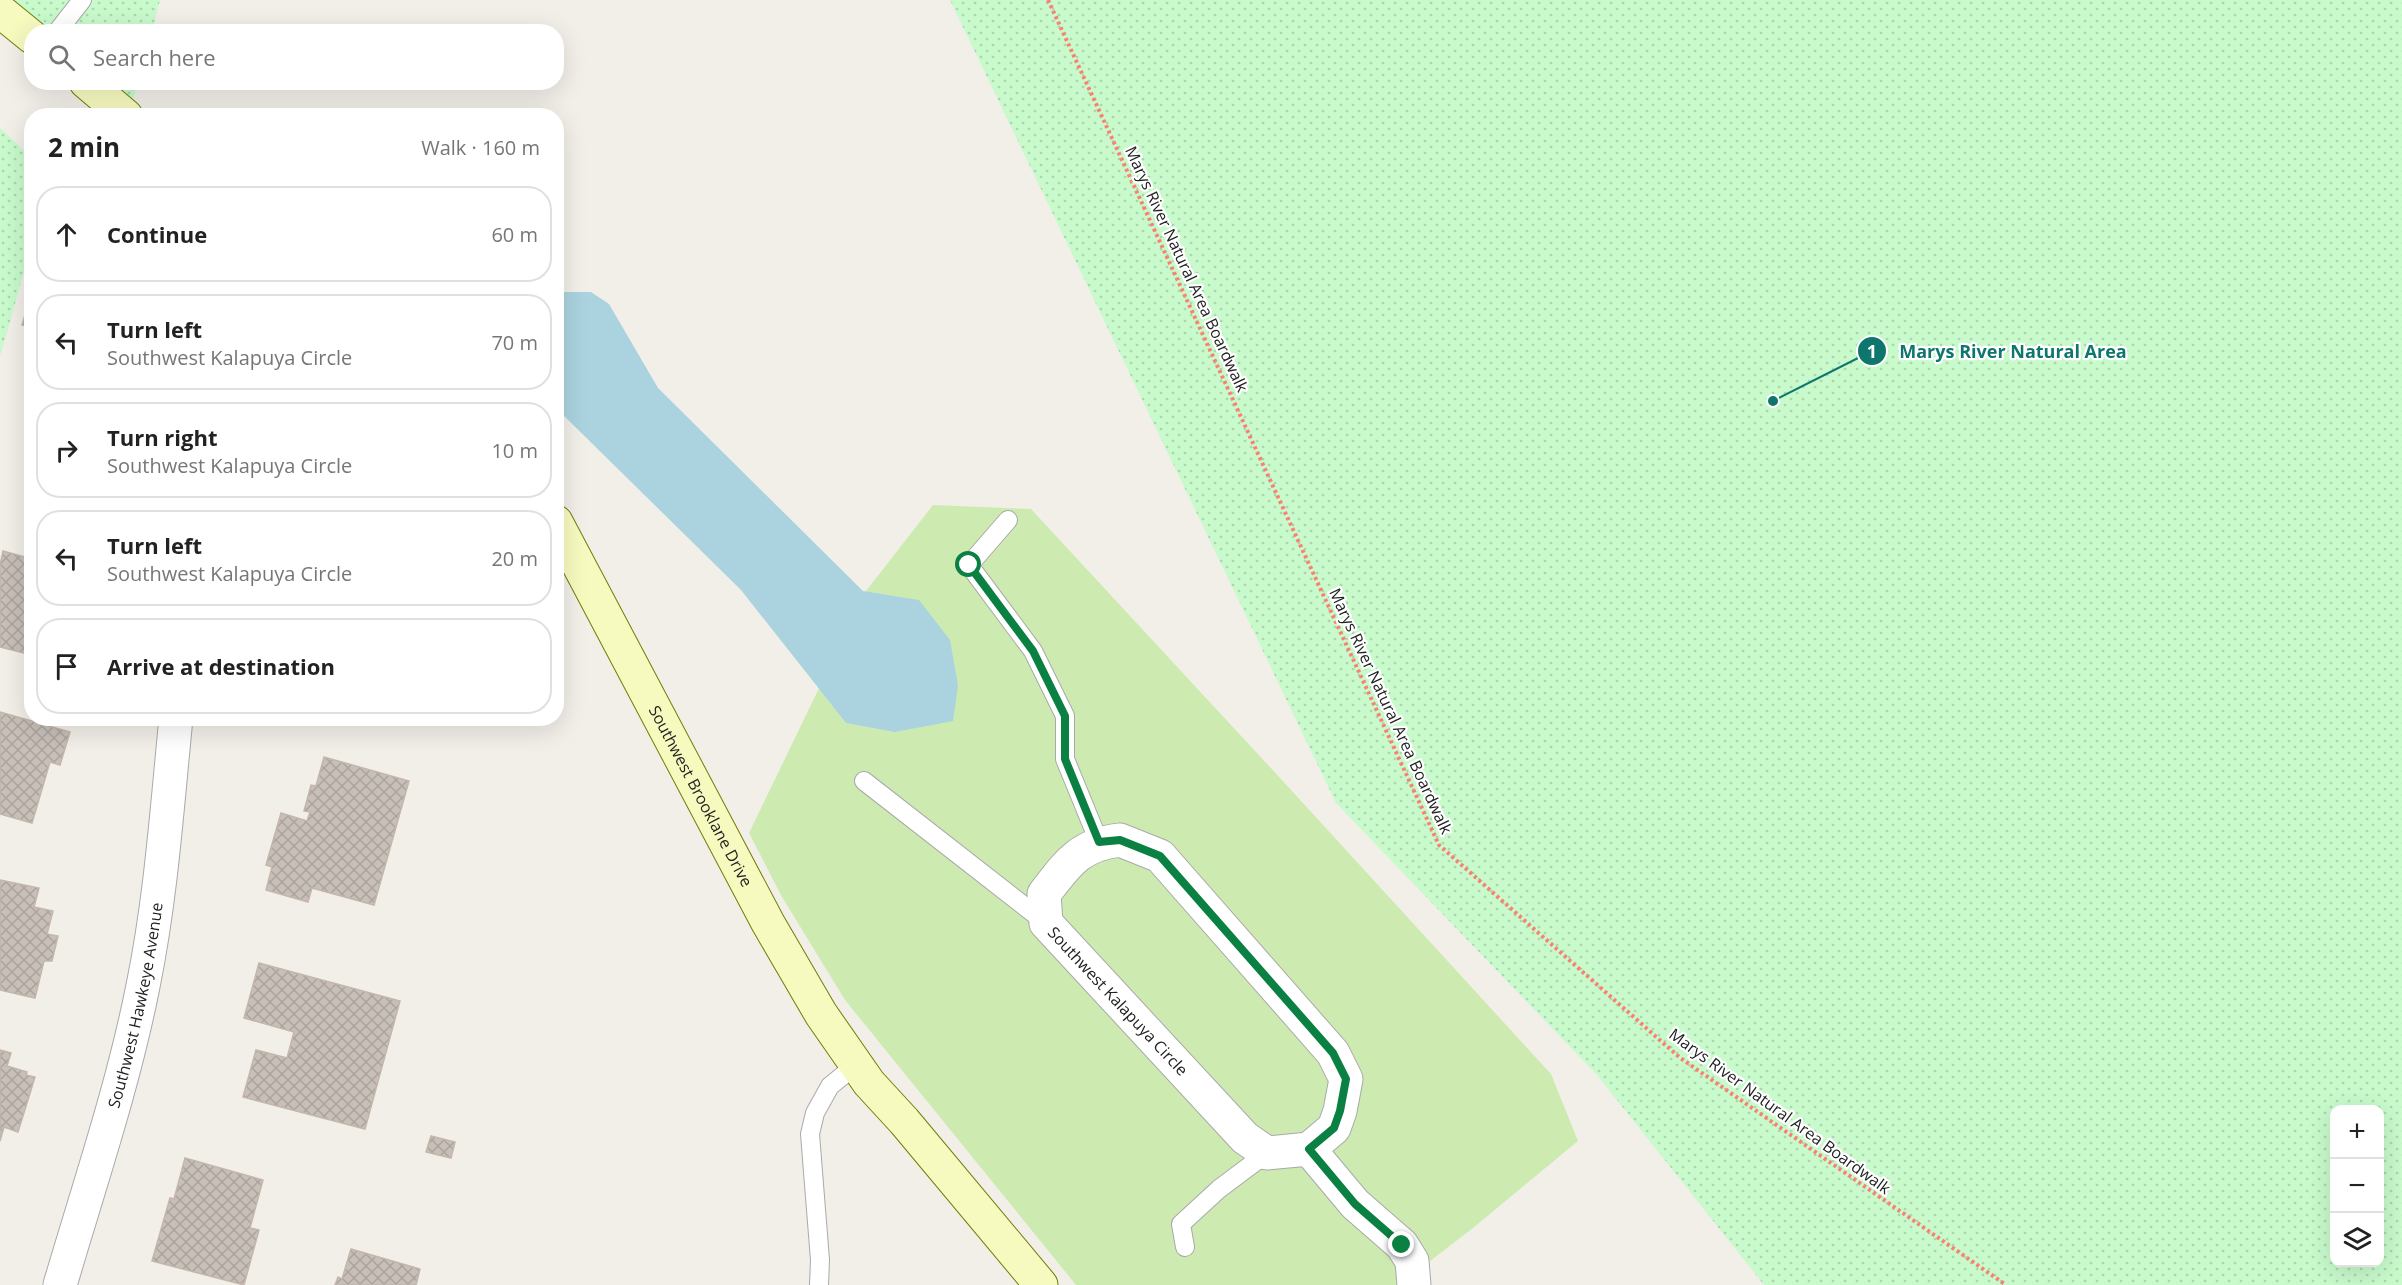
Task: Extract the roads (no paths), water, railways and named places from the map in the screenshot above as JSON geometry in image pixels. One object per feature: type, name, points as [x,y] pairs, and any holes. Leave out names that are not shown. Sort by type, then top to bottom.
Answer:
[{"type":"street","points":[[0,11],[24,30]]},
{"type":"street","points":[[95,90],[117,108]]},
{"type":"street","name":"Southwest Brooklane Drive","points":[[564,537],[768,923],[821,1014],[856,1065],[1041,1285]]},
{"type":"street","name":"Southwest Hawkeye Avenue","points":[[60,1285],[124,1065],[143,987],[155,919],[175,726]]},
{"type":"street","points":[[1099,842],[1120,840],[1160,856],[1333,1053],[1346,1079],[1334,1128],[1309,1149],[1267,1153]]},
{"type":"street","name":"Southwest Kalapuya Circle","points":[[1099,842],[1071,860],[1044,894],[1046,923],[1245,1138],[1267,1153]]},
{"type":"street","points":[[1309,1149],[1355,1204],[1402,1245],[1412,1261],[1414,1285]]},
{"type":"lane","points":[[63,24],[82,0]]},
{"type":"lane","points":[[1008,520],[969,565],[1033,651],[1065,716],[1065,759],[1099,842]]},
{"type":"lane","points":[[864,781],[1046,923]]},
{"type":"lane","points":[[819,1285],[820,1260],[810,1134],[814,1113],[830,1086],[856,1065]]},
{"type":"lane","points":[[1185,1247],[1180,1224],[1219,1189],[1267,1153]]},
{"type":"water","points":[[564,292],[591,292],[609,304],[658,388],[863,591],[919,600],[950,640],[958,685],[953,721],[895,732],[846,723],[741,590],[564,416]]},
{"type":"place","name":"Marys River Natural Area","points":[[1773,401]]}]
